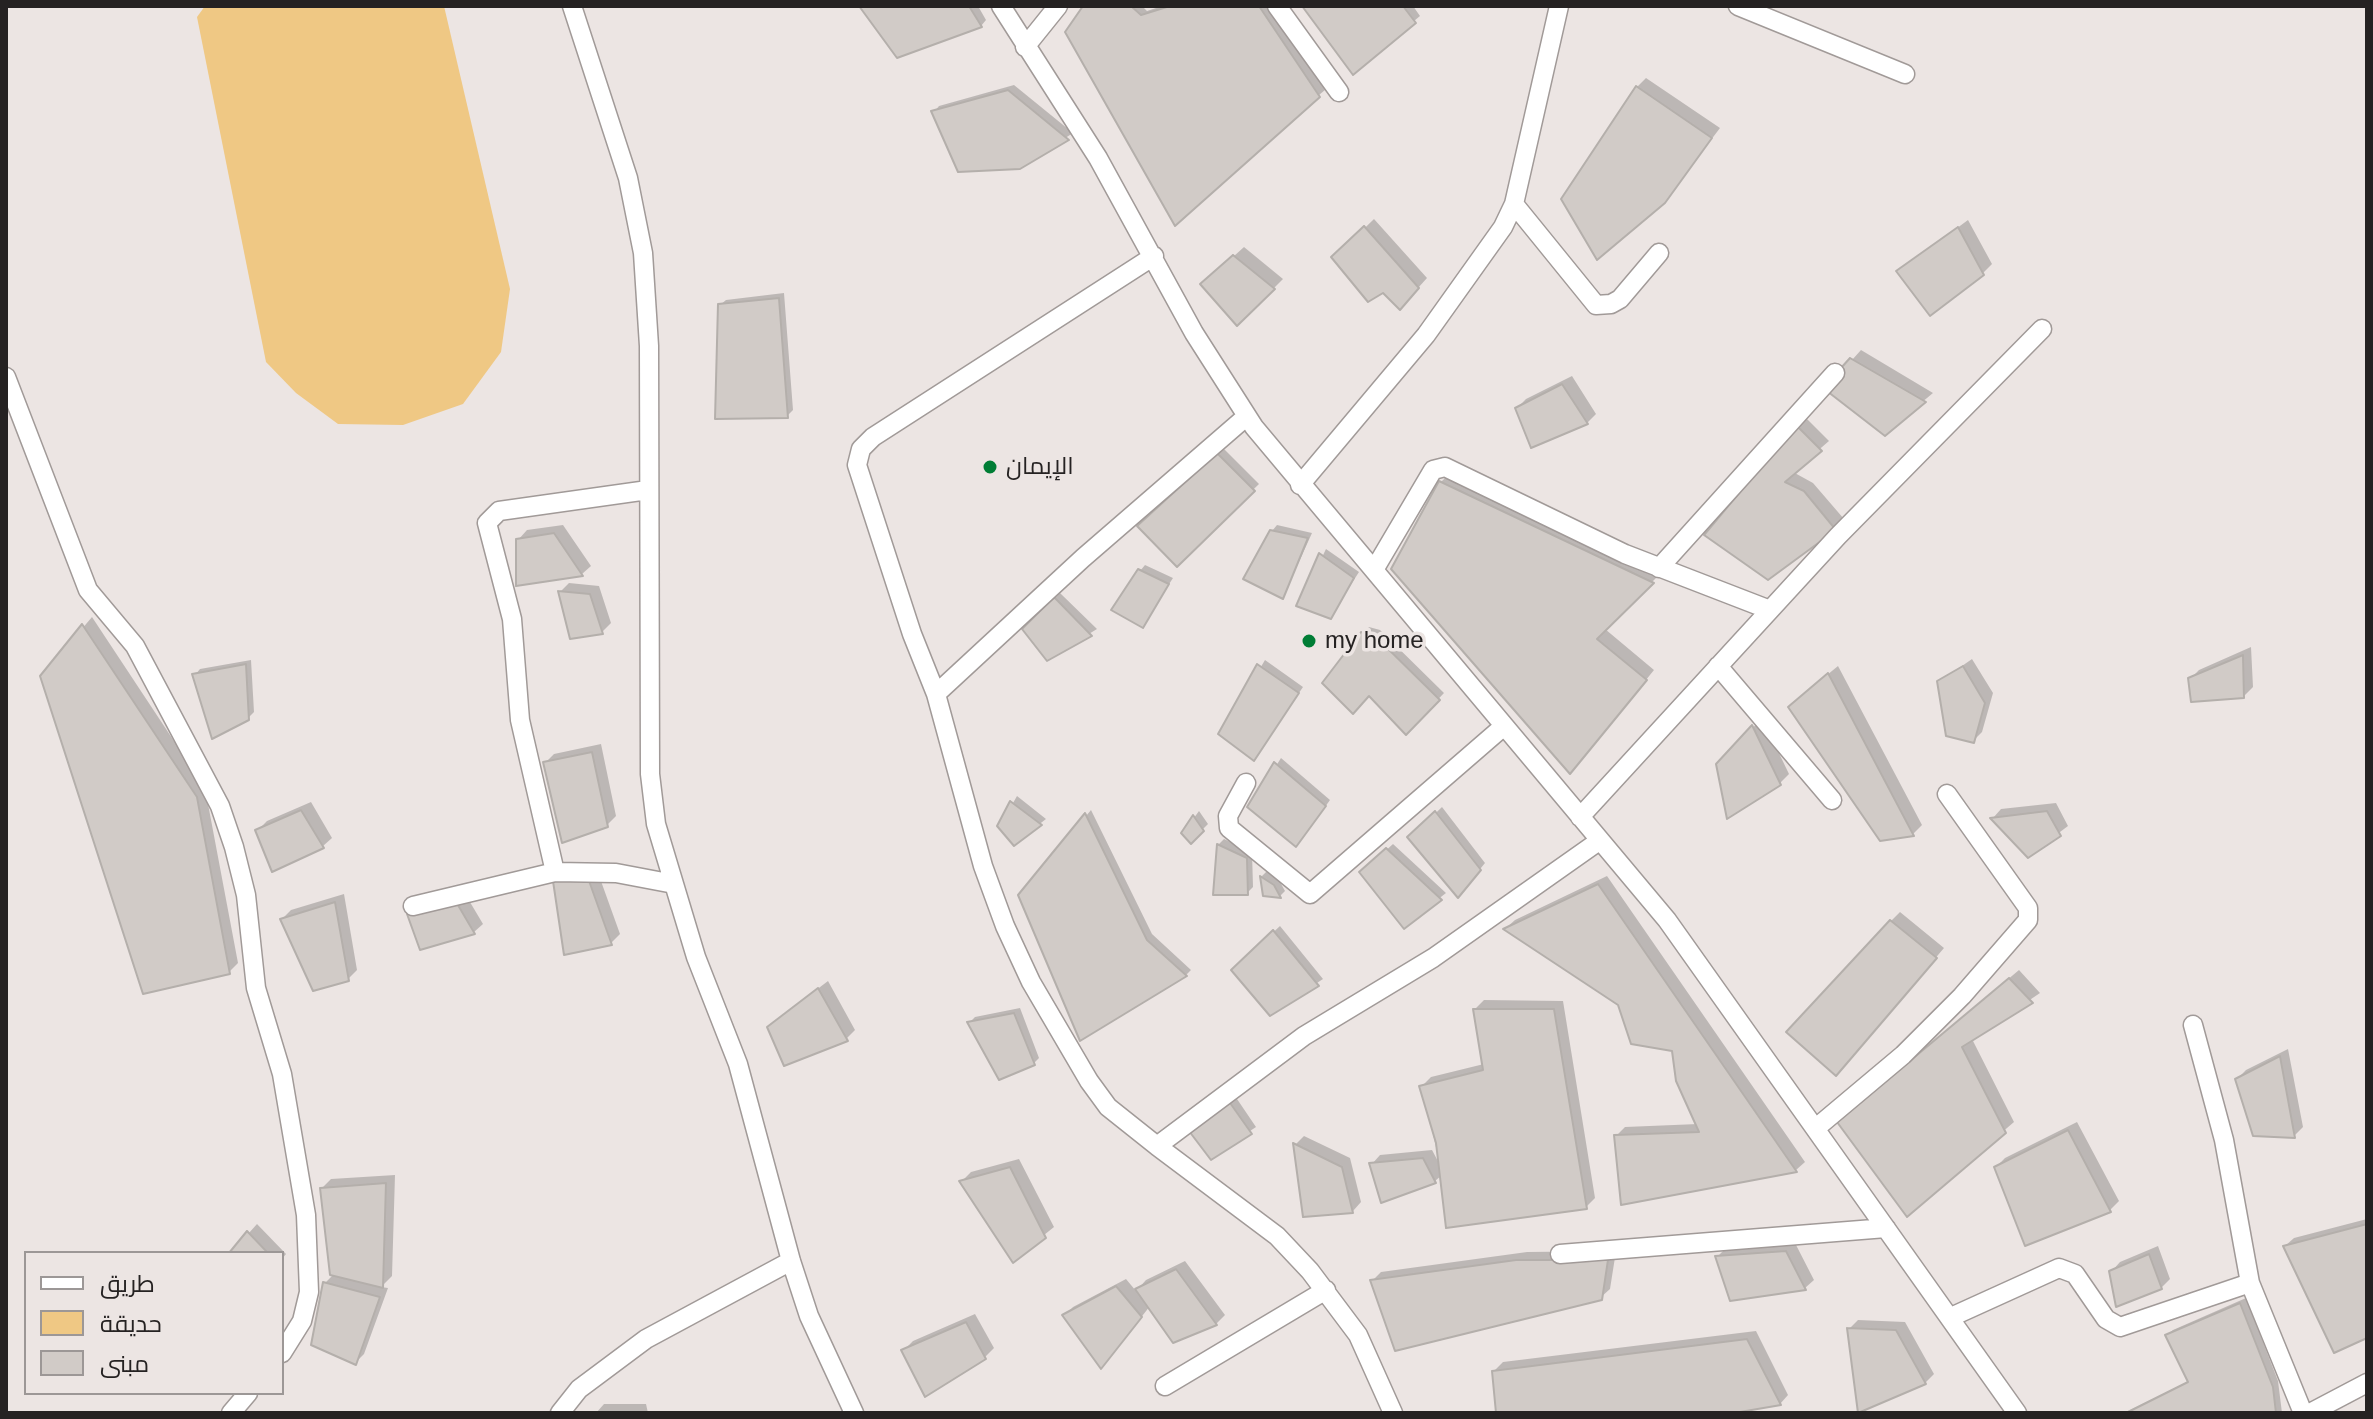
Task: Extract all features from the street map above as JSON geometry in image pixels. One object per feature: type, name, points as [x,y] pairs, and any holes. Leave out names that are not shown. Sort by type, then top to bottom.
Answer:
[{"type":"street","points":[[572,6],[624,164],[643,253],[649,346],[650,774],[656,824],[696,957],[738,1064],[791,1261],[825,1357],[854,1413]]},
{"type":"street","points":[[1001,6],[1098,158],[1194,333],[1247,416],[1300,485],[1667,920],[1951,1317],[2015,1413]]},
{"type":"street","points":[[1025,47],[1058,6]]},
{"type":"street","points":[[1277,6],[1339,92]]},
{"type":"street","points":[[1300,485],[1452,301],[1494,243],[1514,204],[1559,6]]},
{"type":"street","points":[[1738,6],[1905,74]]},
{"type":"street","points":[[1514,204],[1596,305],[1611,304],[1620,299],[1659,253]]},
{"type":"street","points":[[1154,256],[885,429],[861,449],[858,472],[936,694],[983,866],[1005,926],[1067,1048],[1108,1107],[1277,1236],[1326,1290],[1358,1335],[1393,1413]]},
{"type":"street","points":[[1580,817],[1899,472],[2042,329]]},
{"type":"street","points":[[1659,568],[1835,373]]},
{"type":"street","points":[[6,377],[88,590],[135,646],[220,806],[234,847],[246,895],[256,988],[282,1074],[306,1215],[309,1292],[302,1321],[284,1350]]},
{"type":"street","points":[[936,694],[1083,558],[1247,416]]},
{"type":"street","points":[[1374,570],[1433,470],[1445,467],[1659,568],[1770,610]]},
{"type":"street","points":[[555,872],[520,720],[512,619],[487,523],[499,511],[648,490]]},
{"type":"street","points":[[1718,666],[1832,800]]},
{"type":"street","points":[[1246,783],[1228,816],[1229,828],[1310,894],[1504,726]]},
{"type":"street","points":[[1816,1128],[1903,1055],[1962,996],[2028,920],[2028,908],[1947,794]]},
{"type":"street","points":[[1157,1146],[1304,1036],[1433,958],[1599,841]]},
{"type":"street","points":[[413,906],[555,872],[616,873],[674,884]]},
{"type":"street","points":[[2193,1025],[2224,1140],[2250,1283],[2303,1413]]},
{"type":"street","points":[[1560,1254],[1886,1228]]},
{"type":"street","points":[[560,1413],[585,1384],[646,1339],[791,1261]]},
{"type":"street","points":[[1951,1317],[2059,1268],[2075,1274],[2106,1319],[2120,1327],[2250,1283]]},
{"type":"street","points":[[1165,1386],[1326,1290]]},
{"type":"street","points":[[2310,1413],[2367,1383]]},
{"type":"street","points":[[578,1413],[585,1384]]},
{"type":"street","points":[[231,1413],[246,1395]]},
{"type":"green space","points":[[205,6],[444,6],[510,289],[501,352],[463,404],[403,425],[338,424],[296,393],[266,362],[197,17]]},
{"type":"building","points":[[859,6],[969,6],[982,27],[897,58]]},
{"type":"building","points":[[1083,6],[1131,6],[1141,15],[1170,6],[1259,6],[1320,97],[1175,226],[1065,32]]},
{"type":"building","points":[[1302,6],[1403,6],[1416,23],[1353,75]]},
{"type":"building","points":[[1636,86],[1712,138],[1665,203],[1597,260],[1561,199]]},
{"type":"building","points":[[1008,90],[1069,140],[1020,169],[958,172],[931,111]]},
{"type":"building","points":[[1364,226],[1419,288],[1400,310],[1383,293],[1368,302],[1331,257]]},
{"type":"building","points":[[1958,227],[1984,275],[1930,316],[1896,271]]},
{"type":"building","points":[[1233,255],[1275,289],[1237,326],[1200,284]]},
{"type":"building","points":[[779,298],[788,418],[715,419],[718,304]]},
{"type":"building","points":[[1850,358],[1926,402],[1885,436],[1823,388]]},
{"type":"building","points":[[1562,384],[1588,424],[1531,448],[1515,408]]},
{"type":"building","points":[[1796,425],[1822,451],[1785,482],[1804,491],[1836,530],[1768,580],[1704,535]]},
{"type":"building","points":[[1217,453],[1255,491],[1177,567],[1137,526]]},
{"type":"building","points":[[1439,481],[1654,583],[1597,639],[1647,680],[1570,774],[1391,569]]},
{"type":"building","points":[[1270,530],[1308,538],[1283,599],[1243,579]]},
{"type":"building","points":[[554,533],[583,576],[516,586],[516,539]]},
{"type":"building","points":[[1319,553],[1354,578],[1331,619],[1296,606]]},
{"type":"building","points":[[1138,569],[1169,584],[1143,628],[1111,610]]},
{"type":"building","points":[[558,591],[590,594],[603,634],[570,639]]},
{"type":"building","points":[[1054,597],[1092,636],[1047,661],[1022,629]]},
{"type":"building","points":[[82,624],[197,797],[230,974],[143,994],[40,676]]},
{"type":"building","points":[[1361,632],[1374,635],[1440,700],[1406,735],[1369,696],[1353,714],[1322,683]]},
{"type":"building","points":[[2243,655],[2244,698],[2191,702],[2188,678]]},
{"type":"building","points":[[246,664],[249,720],[212,739],[192,674]]},
{"type":"building","points":[[1257,664],[1299,693],[1254,761],[1218,734]]},
{"type":"building","points":[[1963,666],[1985,703],[1974,743],[1946,736],[1937,681]]},
{"type":"building","points":[[1828,673],[1914,836],[1880,841],[1788,707]]},
{"type":"building","points":[[1752,725],[1781,785],[1727,819],[1716,764]]},
{"type":"building","points":[[592,752],[608,827],[562,843],[543,762]]},
{"type":"building","points":[[1274,762],[1326,806],[1296,847],[1247,807]]},
{"type":"building","points":[[1010,801],[1042,825],[1014,846],[997,826]]},
{"type":"building","points":[[301,810],[324,848],[272,872],[255,830]]},
{"type":"building","points":[[1435,811],[1481,870],[1458,898],[1407,837]]},
{"type":"building","points":[[2047,811],[2061,836],[2028,858],[1990,818]]},
{"type":"building","points":[[1085,813],[1147,940],[1187,976],[1080,1041],[1018,895]]},
{"type":"building","points":[[1193,815],[1204,831],[1191,844],[1181,833]]},
{"type":"building","points":[[1217,844],[1247,858],[1248,895],[1213,895]]},
{"type":"building","points":[[1386,848],[1442,900],[1404,929],[1359,872]]},
{"type":"building","points":[[1260,876],[1274,885],[1281,898],[1263,896]]},
{"type":"building","points":[[588,878],[612,945],[564,955],[553,881]]},
{"type":"building","points":[[1598,884],[1797,1172],[1621,1205],[1614,1135],[1699,1132],[1676,1081],[1672,1051],[1631,1044],[1618,1005],[1503,929]]},
{"type":"building","points":[[455,900],[475,934],[420,950],[407,914]]},
{"type":"building","points":[[335,902],[349,981],[313,991],[280,919]]},
{"type":"building","points":[[1890,920],[1937,958],[1836,1076],[1786,1032]]},
{"type":"building","points":[[1273,930],[1319,986],[1270,1016],[1231,970]]},
{"type":"building","points":[[2009,978],[2033,1003],[1962,1047],[2006,1133],[1907,1217],[1837,1122]]},
{"type":"building","points":[[818,988],[848,1041],[784,1066],[767,1027]]},
{"type":"building","points":[[1473,1009],[1554,1009],[1587,1209],[1446,1228],[1436,1143],[1419,1086],[1483,1070]]},
{"type":"building","points":[[1014,1013],[1035,1065],[999,1080],[967,1022]]},
{"type":"building","points":[[2280,1056],[2295,1138],[2253,1136],[2235,1079]]},
{"type":"building","points":[[1228,1100],[1252,1134],[1211,1160],[1189,1131]]},
{"type":"building","points":[[2068,1130],[2111,1212],[2025,1246],[1994,1167]]},
{"type":"building","points":[[1293,1143],[1342,1167],[1353,1213],[1303,1217]]},
{"type":"building","points":[[1423,1158],[1436,1183],[1381,1203],[1369,1163]]},
{"type":"building","points":[[1010,1167],[1046,1238],[1013,1263],[959,1181]]},
{"type":"building","points":[[386,1183],[383,1288],[330,1275],[320,1188]]},
{"type":"building","points":[[2367,1224],[2367,1338],[2334,1353],[2283,1246]]},
{"type":"building","points":[[247,1231],[266,1251],[231,1251]]},
{"type":"building","points":[[1786,1251],[1806,1290],[1730,1301],[1715,1256]]},
{"type":"building","points":[[2149,1254],[2162,1289],[2116,1307],[2109,1271]]},
{"type":"building","points":[[1516,1260],[1608,1260],[1602,1300],[1395,1351],[1370,1280]]},
{"type":"building","points":[[1176,1269],[1217,1325],[1173,1343],[1135,1289]]},
{"type":"building","points":[[323,1282],[380,1297],[356,1365],[311,1345]]},
{"type":"building","points":[[1116,1286],[1142,1317],[1101,1369],[1062,1315]]},
{"type":"building","points":[[2240,1303],[2273,1387],[2276,1413],[2126,1413],[2188,1382],[2165,1335]]},
{"type":"building","points":[[966,1322],[986,1359],[925,1397],[901,1350]]},
{"type":"building","points":[[1847,1328],[1896,1330],[1926,1384],[1858,1413]]},
{"type":"building","points":[[1747,1339],[1781,1405],[1734,1413],[1496,1413],[1492,1371]]},
{"type":"place","name":"الإيمان","points":[[990,467]]},
{"type":"place","name":"my home","points":[[1309,641]]}]
